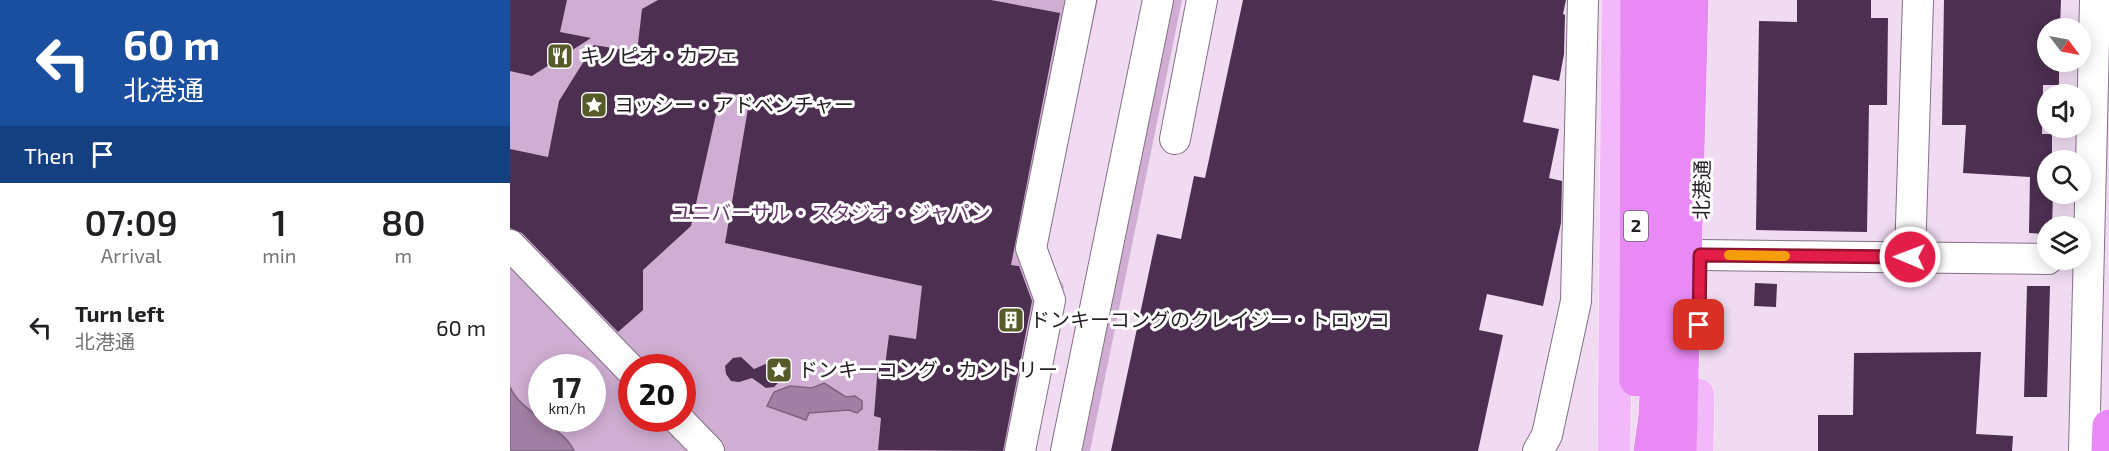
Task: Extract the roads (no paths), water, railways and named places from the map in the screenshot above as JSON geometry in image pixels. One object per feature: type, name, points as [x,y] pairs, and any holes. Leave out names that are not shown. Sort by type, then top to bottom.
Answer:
[{"type":"highway","name":"2","points":[[1635,451],[1637,0]]},
{"type":"highway","points":[[1664,0],[1672,324],[1680,451]]},
{"type":"highway","points":[[1650,451],[1672,324],[1692,0]]},
{"type":"highway","points":[[1672,324],[1689,451]]},
{"type":"highway","points":[[2108,451],[2109,426]]},
{"type":"main road","points":[[1614,451],[1618,0]]},
{"type":"main road","name":"北港通","points":[[1697,451],[1706,0]]},
{"type":"street","points":[[1020,451],[1050,300],[1031,248],[1082,0]]},
{"type":"street","points":[[1066,451],[1158,0]]},
{"type":"street","points":[[1175,139],[1202,0]]},
{"type":"street","points":[[1538,451],[1547,435],[1576,302],[1583,0]]},
{"type":"street","points":[[1910,257],[1918,0]]},
{"type":"street","points":[[2086,216],[2095,0]]},
{"type":"street","points":[[510,245],[618,357]]},
{"type":"street","points":[[1700,255],[2037,259]]},
{"type":"street","points":[[2084,270],[2084,451]]},
{"type":"street","points":[[691,432],[709,451]]},
{"type":"place","name":"キノピオ・カフェ","points":[[560,56]]},
{"type":"place","name":"ヨッシー・アドベンチャー","points":[[594,105]]},
{"type":"place","name":"ドンキーコングのクレイジー・トロッコ","points":[[1011,320]]},
{"type":"place","name":"ドンキーコング・カントリー","points":[[779,370]]},
{"type":"park label","name":"ユニバーサル・スタジオ・ジャパン","points":[[831,213]]}]
